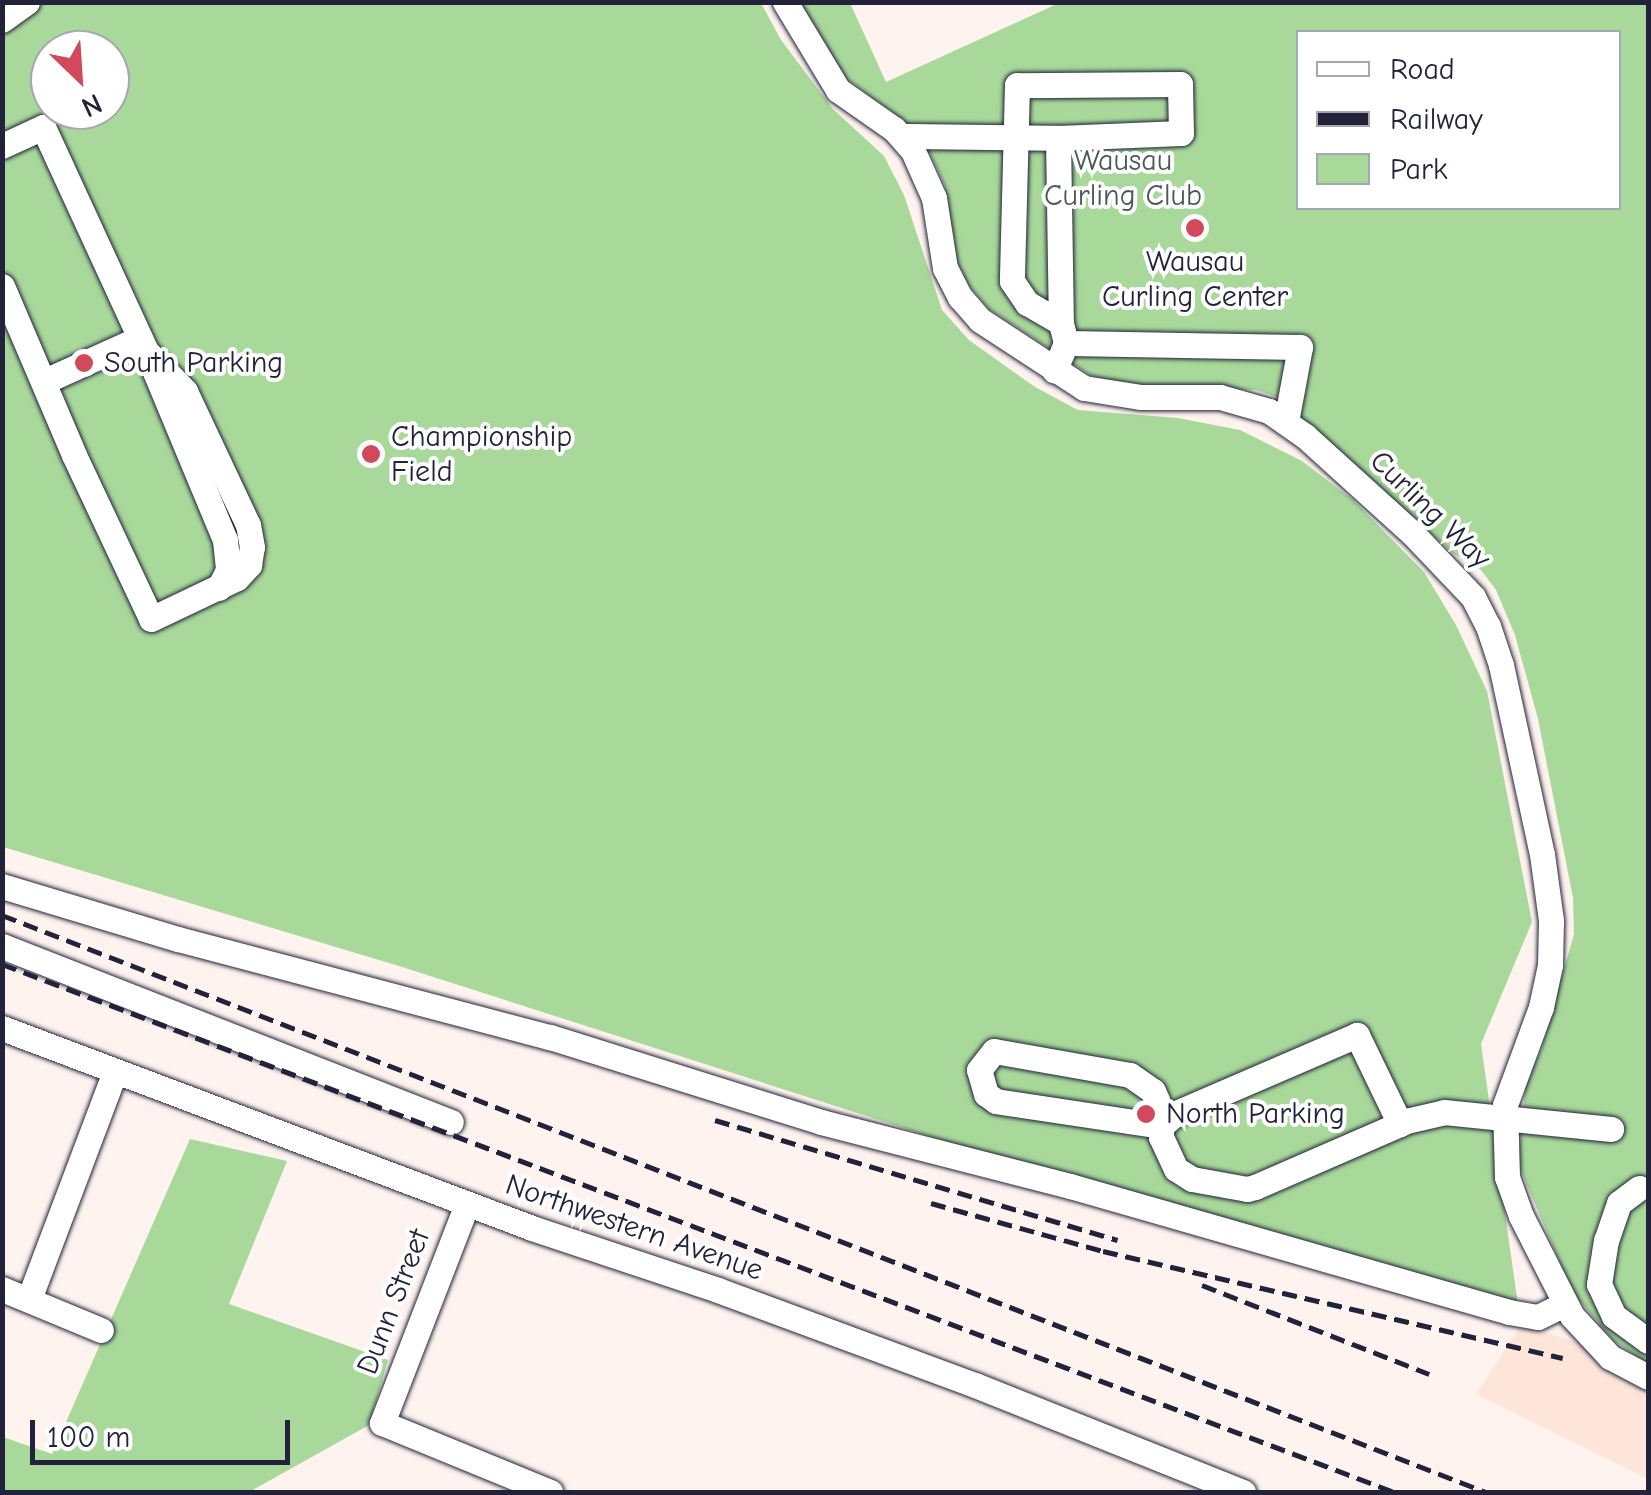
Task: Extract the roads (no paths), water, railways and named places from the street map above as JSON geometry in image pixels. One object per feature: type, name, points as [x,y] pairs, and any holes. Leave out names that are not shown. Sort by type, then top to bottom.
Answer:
[{"type":"street","points":[[2,20],[27,2]]},
{"type":"street","name":"Curling Way","points":[[785,2],[838,90],[902,136],[932,189],[941,256],[960,297],[988,326],[1084,388],[1109,394],[1234,399],[1286,422],[1445,564],[1472,597],[1493,637],[1542,854],[1551,922],[1545,991],[1503,1116],[1505,1162],[1512,1195],[1565,1304],[1603,1351],[1648,1377]]},
{"type":"street","points":[[902,136],[1016,138],[1058,138],[1181,133],[1180,84],[1017,85],[1016,138],[1012,281],[1028,303],[1064,333],[1300,347],[1286,422]]},
{"type":"street","points":[[2,146],[44,127],[143,344],[182,385],[250,531],[248,565],[219,588],[151,619],[74,455],[2,286]]},
{"type":"street","points":[[1054,372],[1064,333],[1058,138]]},
{"type":"street","points":[[45,381],[143,344]]},
{"type":"street","points":[[2,886],[178,939],[550,1037],[820,1122],[1108,1196],[1509,1312],[1538,1317],[1565,1304]]},
{"type":"street","points":[[2,946],[452,1122]]},
{"type":"street","name":"Northwestern Avenue","points":[[2,1028],[467,1204],[883,1351],[1231,1490]]},
{"type":"street","points":[[1400,1124],[1357,1035],[1176,1114],[1161,1126],[996,1101],[986,1094],[979,1070],[994,1052],[1130,1075],[1153,1091],[1161,1126],[1161,1137],[1176,1169],[1192,1179],[1247,1189],[1400,1124],[1444,1112],[1611,1129]]},
{"type":"street","points":[[30,1299],[115,1072]]},
{"type":"street","points":[[1639,1188],[1619,1203],[1606,1240],[1599,1284],[1614,1316],[1648,1341]]},
{"type":"street","name":"Dunn Street","points":[[467,1204],[382,1423],[550,1492]]},
{"type":"street","points":[[2,1289],[101,1330]]},
{"type":"railway","points":[[2,915],[1486,1492]]},
{"type":"railway","points":[[2,964],[1394,1492]]},
{"type":"railway","points":[[715,1120],[1117,1240]]},
{"type":"railway","points":[[931,1203],[1103,1251],[1563,1358]]},
{"type":"railway","points":[[1202,1285],[1429,1374]]},
{"type":"place","name":"Wausau Curling Center","points":[[1195,228]]},
{"type":"place","name":"South Parking","points":[[84,363]]},
{"type":"place","name":"Championship Field","points":[[371,454]]},
{"type":"place","name":"North Parking","points":[[1146,1114]]},
{"type":"park label","name":"Wausau Curling Club","points":[[1123,178]]}]
